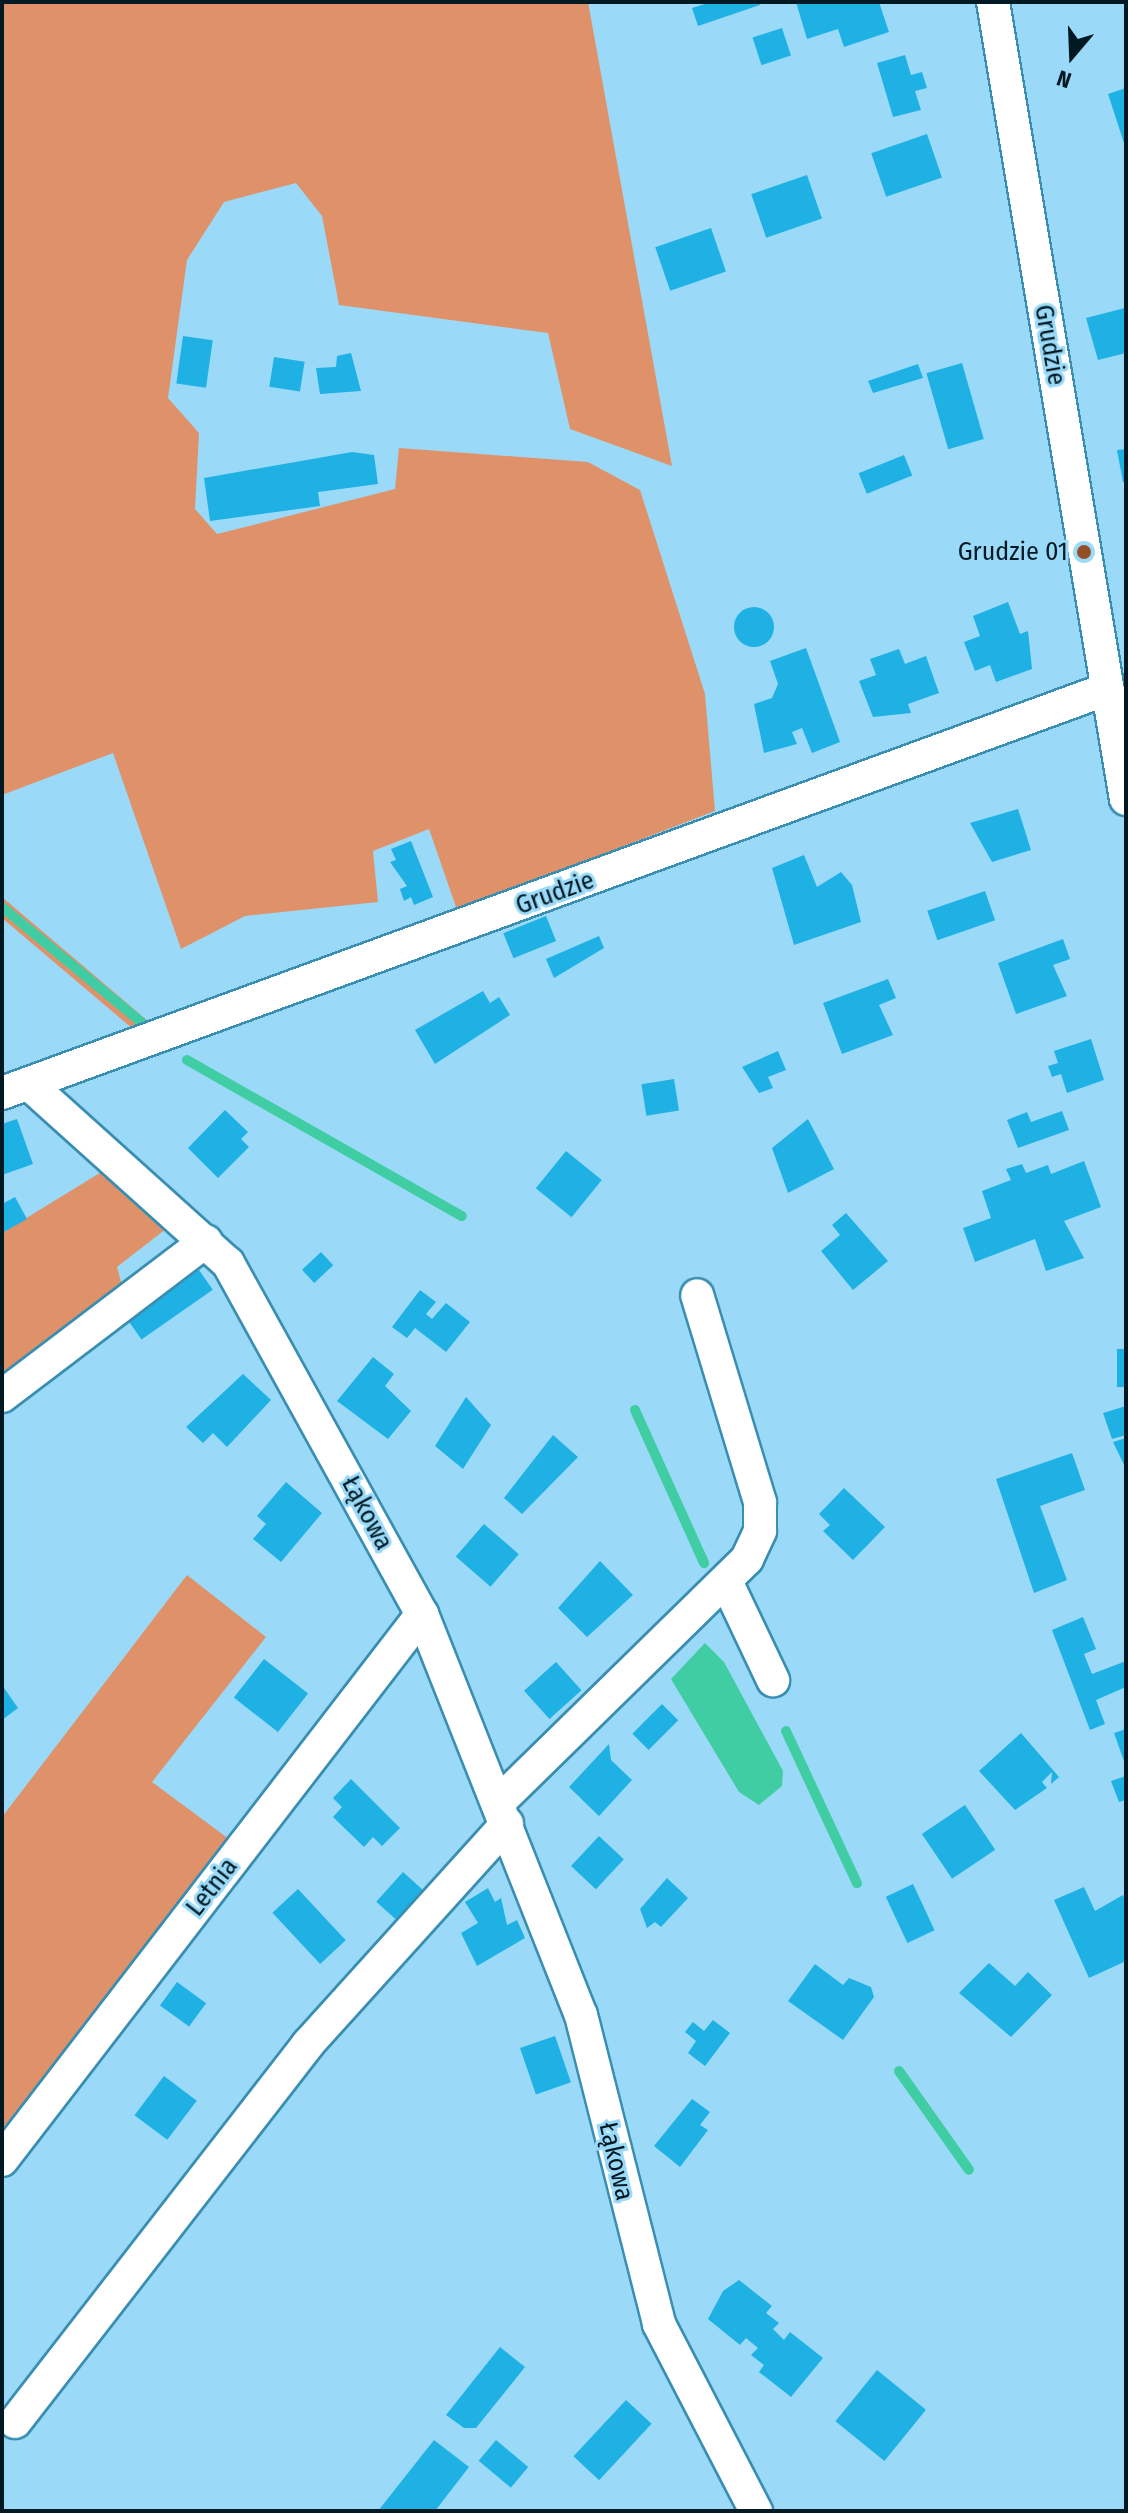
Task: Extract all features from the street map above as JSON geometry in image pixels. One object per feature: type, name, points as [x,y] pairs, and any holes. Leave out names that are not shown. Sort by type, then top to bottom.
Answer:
[{"type":"street","name":"Grudzie","points":[[993,2],[1107,689],[1123,760],[1126,799]]},
{"type":"street","name":"Grudzie","points":[[16,1088],[1107,689]]},
{"type":"street","name":"Łąkowa","points":[[16,1088],[206,1241],[244,1288],[422,1614],[504,1813],[581,2015],[659,2324],[756,2511]]},
{"type":"street","points":[[2,1396],[206,1241]]},
{"type":"street","points":[[15,2422],[308,2044],[504,1813],[726,1581],[760,1531],[760,1502],[697,1295]]},
{"type":"street","points":[[726,1581],[773,1680]]},
{"type":"street","name":"Letnia","points":[[2,2160],[422,1614]]},
{"type":"shaded area","points":[[2,2],[588,2],[672,466],[570,429],[548,333],[339,305],[322,216],[296,183],[224,202],[187,260],[168,398],[199,433],[195,509],[217,534],[395,489],[399,448],[588,462],[640,490],[705,694],[715,811],[457,910],[429,829],[373,851],[378,902],[245,916],[181,949],[113,753],[2,795]]},
{"type":"shaded area","points":[[2,897],[155,1027],[133,1029],[2,918]]},
{"type":"shaded area","points":[[103,1171],[171,1225],[117,1267],[123,1289],[2,1382],[2,1233]]},
{"type":"shaded area","points":[[187,1575],[266,1637],[152,1782],[229,1839],[2,2133],[2,1817]]},
{"type":"shaded area","points":[[705,1643],[724,1662],[783,1771],[782,1786],[759,1805],[739,1792],[671,1679]]},
{"type":"building","points":[[711,2],[759,2],[760,5],[698,26],[692,8]]},
{"type":"building","points":[[796,2],[879,2],[889,32],[844,47],[838,29],[807,39]]},
{"type":"building","points":[[782,28],[791,56],[761,65],[753,38]]},
{"type":"building","points":[[905,55],[911,75],[922,72],[927,88],[915,91],[921,110],[893,117],[877,63]]},
{"type":"building","points":[[1126,88],[1126,146],[1125,146],[1108,94]]},
{"type":"building","points":[[927,134],[942,177],[886,197],[871,153]]},
{"type":"building","points":[[807,175],[822,218],[766,238],[751,194]]},
{"type":"building","points":[[711,228],[726,271],[670,291],[655,247]]},
{"type":"building","points":[[1125,308],[1126,353],[1098,360],[1086,318]]},
{"type":"building","points":[[183,336],[213,340],[206,388],[176,384]]},
{"type":"building","points":[[351,353],[361,391],[320,394],[316,368],[336,367],[337,356]]},
{"type":"building","points":[[274,357],[305,362],[300,391],[269,387]]},
{"type":"building","points":[[962,363],[984,439],[948,449],[926,373]]},
{"type":"building","points":[[918,364],[923,378],[873,393],[868,381]]},
{"type":"building","points":[[1126,449],[1126,482],[1123,482],[1117,450]]},
{"type":"building","points":[[352,452],[374,455],[378,484],[318,492],[320,506],[210,521],[204,478]]},
{"type":"building","points":[[904,455],[912,475],[867,494],[859,473]]},
{"type":"building","points":[[1008,602],[1020,634],[1028,631],[1032,669],[996,682],[990,665],[975,671],[964,642],[980,636],[973,616]]},
{"type":"building","points":[[754,607],[768,613],[774,627],[768,641],[754,647],[740,641],[734,627],[740,613]]},
{"type":"building","points":[[806,648],[840,742],[812,753],[802,728],[792,732],[797,744],[764,753],[754,704],[772,698],[778,684],[770,661]]},
{"type":"building","points":[[899,649],[905,664],[926,656],[939,693],[908,704],[911,713],[873,717],[859,681],[876,675],[870,659]]},
{"type":"building","points":[[1018,809],[1031,850],[992,862],[970,823]]},
{"type":"building","points":[[411,841],[433,897],[414,905],[411,897],[404,901],[400,889],[407,886],[390,862],[396,860],[391,849]]},
{"type":"building","points":[[804,855],[817,887],[841,872],[852,885],[861,922],[794,945],[772,868]]},
{"type":"building","points":[[985,891],[995,920],[937,940],[927,911]]},
{"type":"building","points":[[546,916],[556,941],[513,958],[503,933]]},
{"type":"building","points":[[599,936],[604,948],[554,978],[546,959]]},
{"type":"building","points":[[1063,939],[1070,959],[1053,965],[1067,996],[1016,1014],[998,963]]},
{"type":"building","points":[[888,979],[896,998],[879,1005],[893,1035],[842,1054],[823,1003]]},
{"type":"building","points":[[483,991],[490,1003],[499,997],[510,1015],[435,1064],[415,1030]]},
{"type":"building","points":[[1091,1039],[1104,1080],[1067,1093],[1061,1074],[1052,1077],[1048,1066],[1058,1063],[1054,1051]]},
{"type":"building","points":[[778,1051],[786,1070],[768,1077],[773,1088],[759,1093],[742,1067]]},
{"type":"building","points":[[674,1079],[679,1111],[646,1116],[641,1084]]},
{"type":"building","points":[[225,1110],[248,1132],[241,1139],[249,1147],[218,1178],[188,1148]]},
{"type":"building","points":[[1062,1111],[1069,1130],[1018,1148],[1007,1120],[1027,1112],[1031,1122]]},
{"type":"building","points":[[17,1119],[33,1164],[2,1175],[2,1124]]},
{"type":"building","points":[[808,1119],[834,1169],[788,1193],[772,1148]]},
{"type":"building","points":[[566,1151],[602,1180],[572,1217],[536,1188]]},
{"type":"building","points":[[1084,1161],[1101,1207],[1064,1221],[1084,1258],[1046,1271],[1035,1239],[975,1262],[963,1228],[991,1218],[982,1191],[1011,1180],[1006,1169],[1022,1164],[1026,1173],[1048,1165],[1051,1174]]},
{"type":"building","points":[[15,1197],[27,1219],[2,1233],[2,1204]]},
{"type":"building","points":[[846,1213],[888,1261],[853,1290],[821,1251],[840,1235],[832,1225]]},
{"type":"building","points":[[321,1252],[333,1265],[314,1283],[302,1270]]},
{"type":"building","points":[[199,1270],[213,1290],[141,1340],[128,1320]]},
{"type":"building","points":[[420,1290],[436,1302],[426,1314],[432,1319],[446,1303],[470,1322],[446,1352],[415,1328],[407,1338],[392,1327]]},
{"type":"building","points":[[1117,1349],[1126,1349],[1126,1387],[1117,1387]]},
{"type":"building","points":[[373,1357],[394,1374],[385,1386],[411,1411],[388,1439],[337,1401]]},
{"type":"building","points":[[243,1374],[271,1400],[227,1447],[213,1433],[203,1443],[186,1427]]},
{"type":"building","points":[[466,1397],[491,1425],[463,1469],[435,1446]]},
{"type":"building","points":[[1126,1406],[1126,1435],[1112,1439],[1103,1413]]},
{"type":"building","points":[[553,1435],[578,1457],[522,1514],[504,1498]]},
{"type":"building","points":[[1126,1438],[1126,1469],[1113,1442]]},
{"type":"building","points":[[1072,1453],[1085,1490],[1040,1506],[1067,1580],[1034,1593],[996,1479]]},
{"type":"building","points":[[286,1482],[322,1513],[281,1562],[253,1539],[266,1524],[257,1516]]},
{"type":"building","points":[[844,1488],[885,1527],[853,1560],[823,1531],[830,1525],[819,1514]]},
{"type":"building","points":[[484,1524],[519,1554],[491,1587],[456,1556]]},
{"type":"building","points":[[600,1561],[633,1595],[587,1637],[558,1608]]},
{"type":"building","points":[[1083,1617],[1096,1649],[1084,1654],[1092,1674],[1126,1661],[1126,1687],[1096,1700],[1105,1724],[1090,1730],[1052,1630]]},
{"type":"building","points":[[264,1659],[308,1693],[278,1732],[234,1698]]},
{"type":"building","points":[[556,1662],[581,1690],[549,1719],[524,1691]]},
{"type":"building","points":[[2,1685],[18,1708],[2,1720]]},
{"type":"building","points":[[662,1704],[678,1720],[649,1750],[632,1734]]},
{"type":"building","points":[[1126,1729],[1126,1767],[1114,1733]]},
{"type":"building","points":[[1021,1733],[1059,1777],[1051,1784],[1052,1772],[1042,1782],[1047,1788],[1015,1810],[979,1771]]},
{"type":"building","points":[[609,1744],[611,1760],[632,1780],[599,1816],[569,1787]]},
{"type":"building","points":[[1126,1776],[1126,1800],[1119,1802],[1111,1781]]},
{"type":"building","points":[[351,1779],[400,1828],[382,1846],[373,1837],[364,1847],[333,1817],[342,1807],[333,1798]]},
{"type":"building","points":[[965,1805],[995,1850],[952,1879],[922,1834]]},
{"type":"building","points":[[599,1836],[624,1859],[596,1889],[571,1866]]},
{"type":"building","points":[[403,1872],[424,1891],[397,1920],[376,1902]]},
{"type":"building","points":[[667,1878],[688,1898],[661,1927],[655,1922],[647,1928],[640,1909]]},
{"type":"building","points":[[913,1884],[935,1930],[907,1943],[886,1897]]},
{"type":"building","points":[[1084,1887],[1095,1911],[1123,1895],[1126,1902],[1126,1961],[1089,1978],[1054,1900]]},
{"type":"building","points":[[488,1888],[495,1902],[501,1898],[507,1925],[517,1920],[525,1938],[477,1966],[461,1933],[478,1923],[465,1902]]},
{"type":"building","points":[[298,1889],[346,1940],[320,1964],[272,1913]]},
{"type":"building","points":[[989,1963],[1015,1986],[1028,1972],[1052,1995],[1011,2037],[959,1993]]},
{"type":"building","points":[[815,1964],[843,1985],[849,1978],[871,1987],[874,1997],[843,2040],[788,2001]]},
{"type":"building","points":[[177,1982],[206,2003],[189,2027],[160,2005]]},
{"type":"building","points":[[713,2020],[730,2033],[705,2066],[688,2053],[696,2041],[685,2032],[693,2022],[704,2031]]},
{"type":"building","points":[[555,2036],[571,2082],[536,2094],[520,2048]]},
{"type":"building","points":[[164,2076],[197,2101],[167,2140],[135,2115]]},
{"type":"building","points":[[692,2099],[710,2112],[700,2125],[708,2130],[680,2167],[654,2146]]},
{"type":"building","points":[[739,2280],[772,2306],[766,2313],[779,2323],[773,2329],[784,2340],[790,2332],[823,2358],[791,2397],[759,2372],[764,2365],[751,2355],[758,2348],[746,2338],[740,2345],[708,2319],[723,2291]]},
{"type":"building","points":[[500,2347],[525,2367],[476,2428],[464,2428],[446,2415]]},
{"type":"building","points":[[877,2370],[926,2410],[884,2461],[835,2421]]},
{"type":"building","points":[[626,2400],[652,2424],[599,2480],[573,2456]]},
{"type":"building","points":[[434,2440],[469,2467],[435,2511],[378,2511]]},
{"type":"building","points":[[496,2440],[528,2467],[511,2488],[479,2461]]},
{"type":"waterway","points":[[2,907],[146,1026]]},
{"type":"waterway","points":[[187,1060],[462,1216]]},
{"type":"waterway","points":[[635,1410],[704,1563]]},
{"type":"waterway","points":[[786,1731],[857,1883]]},
{"type":"waterway","points":[[899,2071],[969,2170]]},
{"type":"place","name":"Grudzie 01","points":[[1084,552]]}]
